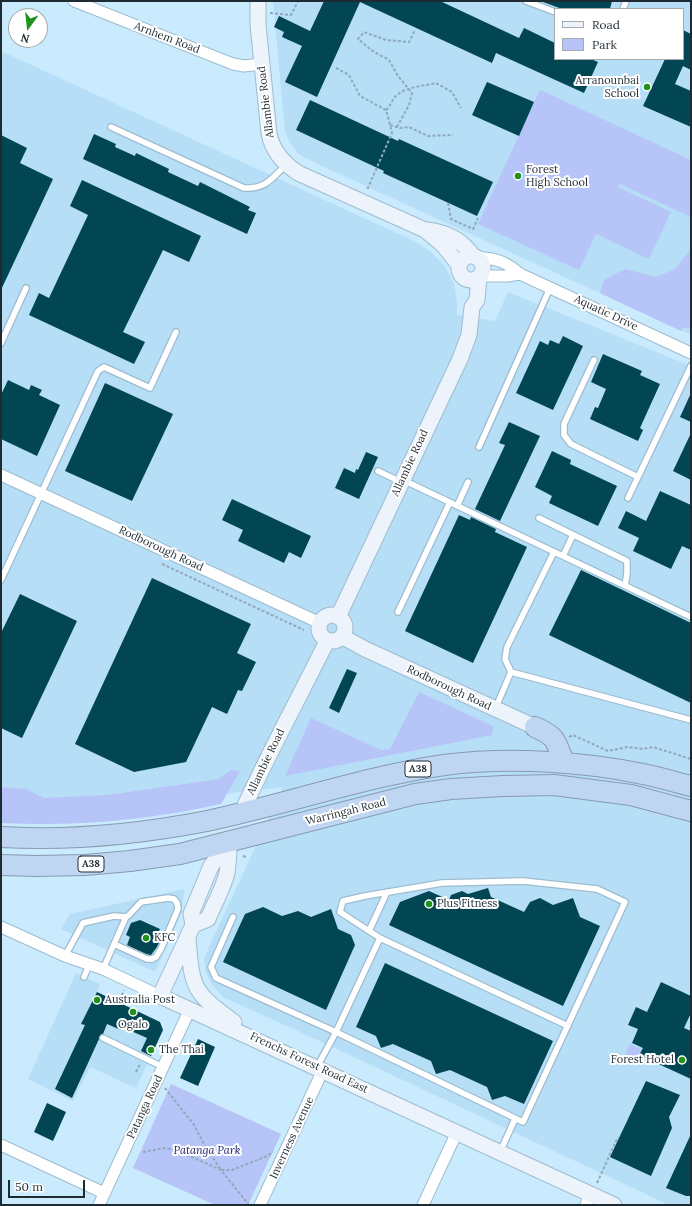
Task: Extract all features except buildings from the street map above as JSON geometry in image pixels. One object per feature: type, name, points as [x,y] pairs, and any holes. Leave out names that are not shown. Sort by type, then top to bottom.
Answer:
[{"type":"highway","points":[[535,727],[552,736],[557,742],[565,763]]},
{"type":"highway","name":"A38","points":[[1,837],[65,838],[118,835],[209,820],[355,782],[433,767],[497,761],[565,763],[603,767],[645,774],[691,786]]},
{"type":"highway","name":"Warringah Road","points":[[1,865],[85,865],[130,861],[180,854],[415,794],[451,789],[554,785],[631,795],[691,811]]},
{"type":"highway","name":"Allambie Road","points":[[229,841],[242,812]]},
{"type":"main road","name":"Allambie Road","points":[[258,1],[257,19],[270,139],[277,154],[286,164],[298,172],[425,230],[443,245],[471,274],[477,300],[472,307],[470,330],[460,359],[338,617]]},
{"type":"main road","name":"Allambie Road","points":[[425,230],[438,231],[451,237],[467,247],[475,256]]},
{"type":"main road","points":[[475,256],[480,259],[483,266],[471,274],[462,259],[475,256]]},
{"type":"main road","points":[[329,615],[338,617],[345,626],[342,637],[335,641],[327,641],[320,635],[320,623],[329,615]]},
{"type":"main road","name":"Rodborough Road","points":[[342,637],[535,727]]},
{"type":"main road","name":"Allambie Road","points":[[242,812],[267,757],[327,641]]},
{"type":"main road","name":"Allambie Road","points":[[160,996],[190,931],[190,914],[211,866],[229,841]]},
{"type":"main road","points":[[190,931],[190,968],[192,980],[198,991],[215,1008],[264,1043]]},
{"type":"main road","name":"Frenchs Forest Road East","points":[[160,996],[614,1205]]},
{"type":"street","name":"Arnhem Road","points":[[74,1],[233,64],[244,66],[262,64]]},
{"type":"street","name":"Aquatic Drive","points":[[475,256],[496,260],[510,265],[520,274],[691,353]]},
{"type":"street","points":[[471,274],[507,276],[520,274]]},
{"type":"street","name":"Rodborough Road","points":[[1,475],[320,623]]},
{"type":"street","name":"Frenchs Forest Road East","points":[[1,927],[65,956],[103,969],[160,996]]},
{"type":"street","name":"Patanga Road","points":[[99,1205],[190,1009]]},
{"type":"street","name":"Inverness Avenue","points":[[260,1205],[290,1141],[320,1069]]},
{"type":"street","points":[[423,1205],[457,1132]]},
{"type":"street","points":[[1,1145],[104,1193]]},
{"type":"lane","points":[[526,1],[554,12]]},
{"type":"lane","points":[[111,127],[244,188],[255,189],[269,182],[286,164]]},
{"type":"lane","points":[[1,343],[26,288]]},
{"type":"lane","points":[[478,447],[550,288]]},
{"type":"lane","points":[[1,580],[98,371],[104,366],[150,388],[176,332]]},
{"type":"lane","points":[[594,360],[564,424],[564,435],[571,444],[638,477]]},
{"type":"lane","points":[[628,498],[691,366]]},
{"type":"lane","points":[[378,471],[450,502],[691,617]]},
{"type":"lane","points":[[457,506],[468,482]]},
{"type":"lane","points":[[398,612],[450,502]]},
{"type":"lane","points":[[539,518],[627,561],[625,586]]},
{"type":"lane","points":[[563,556],[573,535]]},
{"type":"lane","points":[[495,709],[511,672],[505,659],[507,647],[554,552]]},
{"type":"lane","points":[[511,672],[691,720]]},
{"type":"lane","points":[[233,917],[211,967],[216,978],[336,1032],[523,1122],[568,1026],[625,902],[598,889],[523,881],[442,883],[343,901],[340,912],[380,938],[568,1026]]},
{"type":"lane","points":[[369,931],[387,892]]},
{"type":"lane","points":[[103,969],[114,944],[127,916],[141,902],[168,898],[174,899],[177,903],[178,909],[176,915],[156,957],[147,959],[114,944]]},
{"type":"lane","points":[[65,956],[82,923],[114,916],[127,916]]},
{"type":"lane","points":[[320,1069],[380,938]]},
{"type":"lane","points":[[84,977],[89,965]]},
{"type":"lane","points":[[103,1038],[163,1066]]},
{"type":"lane","points":[[500,1152],[515,1119]]},
{"type":"path","points":[[270,13],[291,15],[298,1]]},
{"type":"path","points":[[397,127],[412,93],[398,76],[389,60],[371,50],[358,38],[364,32],[386,40],[409,42],[415,30]]},
{"type":"path","points":[[336,68],[349,75],[360,96],[386,110],[390,125],[392,133],[367,190]]},
{"type":"path","points":[[386,110],[389,108],[396,95],[407,88],[436,83],[452,92],[461,108]]},
{"type":"path","points":[[390,125],[397,127],[409,127],[428,136],[453,135]]},
{"type":"path","points":[[448,203],[450,219],[473,229],[478,218]]},
{"type":"path","points":[[162,564],[304,630]]},
{"type":"path","points":[[565,738],[573,735],[608,752],[627,747],[643,749],[653,747],[691,760]]},
{"type":"path","points":[[120,1000],[124,990]]},
{"type":"path","points":[[165,1088],[194,1125],[204,1144],[221,1170],[249,1205]]},
{"type":"path","points":[[591,1194],[618,1137]]},
{"type":"path","points":[[143,1152],[165,1148],[175,1150],[221,1170],[232,1170],[267,1156],[273,1152],[283,1139],[290,1141]]},
{"type":"shaded area","name":"Forest High School","points":[[273,1],[691,1],[691,335],[320,165],[298,154],[285,132]]},
{"type":"shaded area","points":[[1,51],[416,242],[431,252],[444,265],[454,284],[457,302],[457,315],[495,321],[508,292],[691,366],[691,1205],[669,1205],[223,997],[212,985],[205,970],[204,958],[283,787],[1,821]]},
{"type":"shaded area","points":[[184,889],[182,912],[156,970],[153,971],[61,929],[70,914]]},
{"type":"shaded area","points":[[76,973],[100,984],[97,992],[160,1022],[163,1030],[136,1088],[90,1067],[73,1101],[28,1079]]},
{"type":"green space","points":[[540,90],[691,160],[691,217],[620,184],[618,187],[671,212],[649,259],[596,234],[579,270],[478,224]]},
{"type":"green space","points":[[691,249],[691,327],[682,328],[681,331],[600,293],[604,280],[625,269],[656,277],[675,269]]},
{"type":"green space","points":[[419,692],[493,726],[492,735],[285,776],[311,718],[381,750],[390,749]]},
{"type":"green space","points":[[231,770],[240,771],[221,804],[194,810],[112,821],[56,824],[1,823],[1,787],[26,789],[44,798],[108,795],[219,779]]},
{"type":"green space","points":[[630,1044],[641,1049],[634,1064],[623,1059]]},
{"type":"green space","name":"Patanga Park","points":[[171,1084],[281,1134],[248,1205],[215,1205],[133,1168]]},
{"type":"place","name":"Arranounbai School","points":[[647,87]]},
{"type":"place","name":"Forest High School","points":[[518,176]]},
{"type":"place","name":"Plus Fitness","points":[[429,904]]},
{"type":"place","name":"KFC","points":[[146,938]]},
{"type":"place","name":"Australia Post","points":[[97,1000]]},
{"type":"place","name":"Ogalo","points":[[133,1012]]},
{"type":"place","name":"The Thai","points":[[151,1050]]},
{"type":"place","name":"Forest Hotel","points":[[682,1060]]}]
